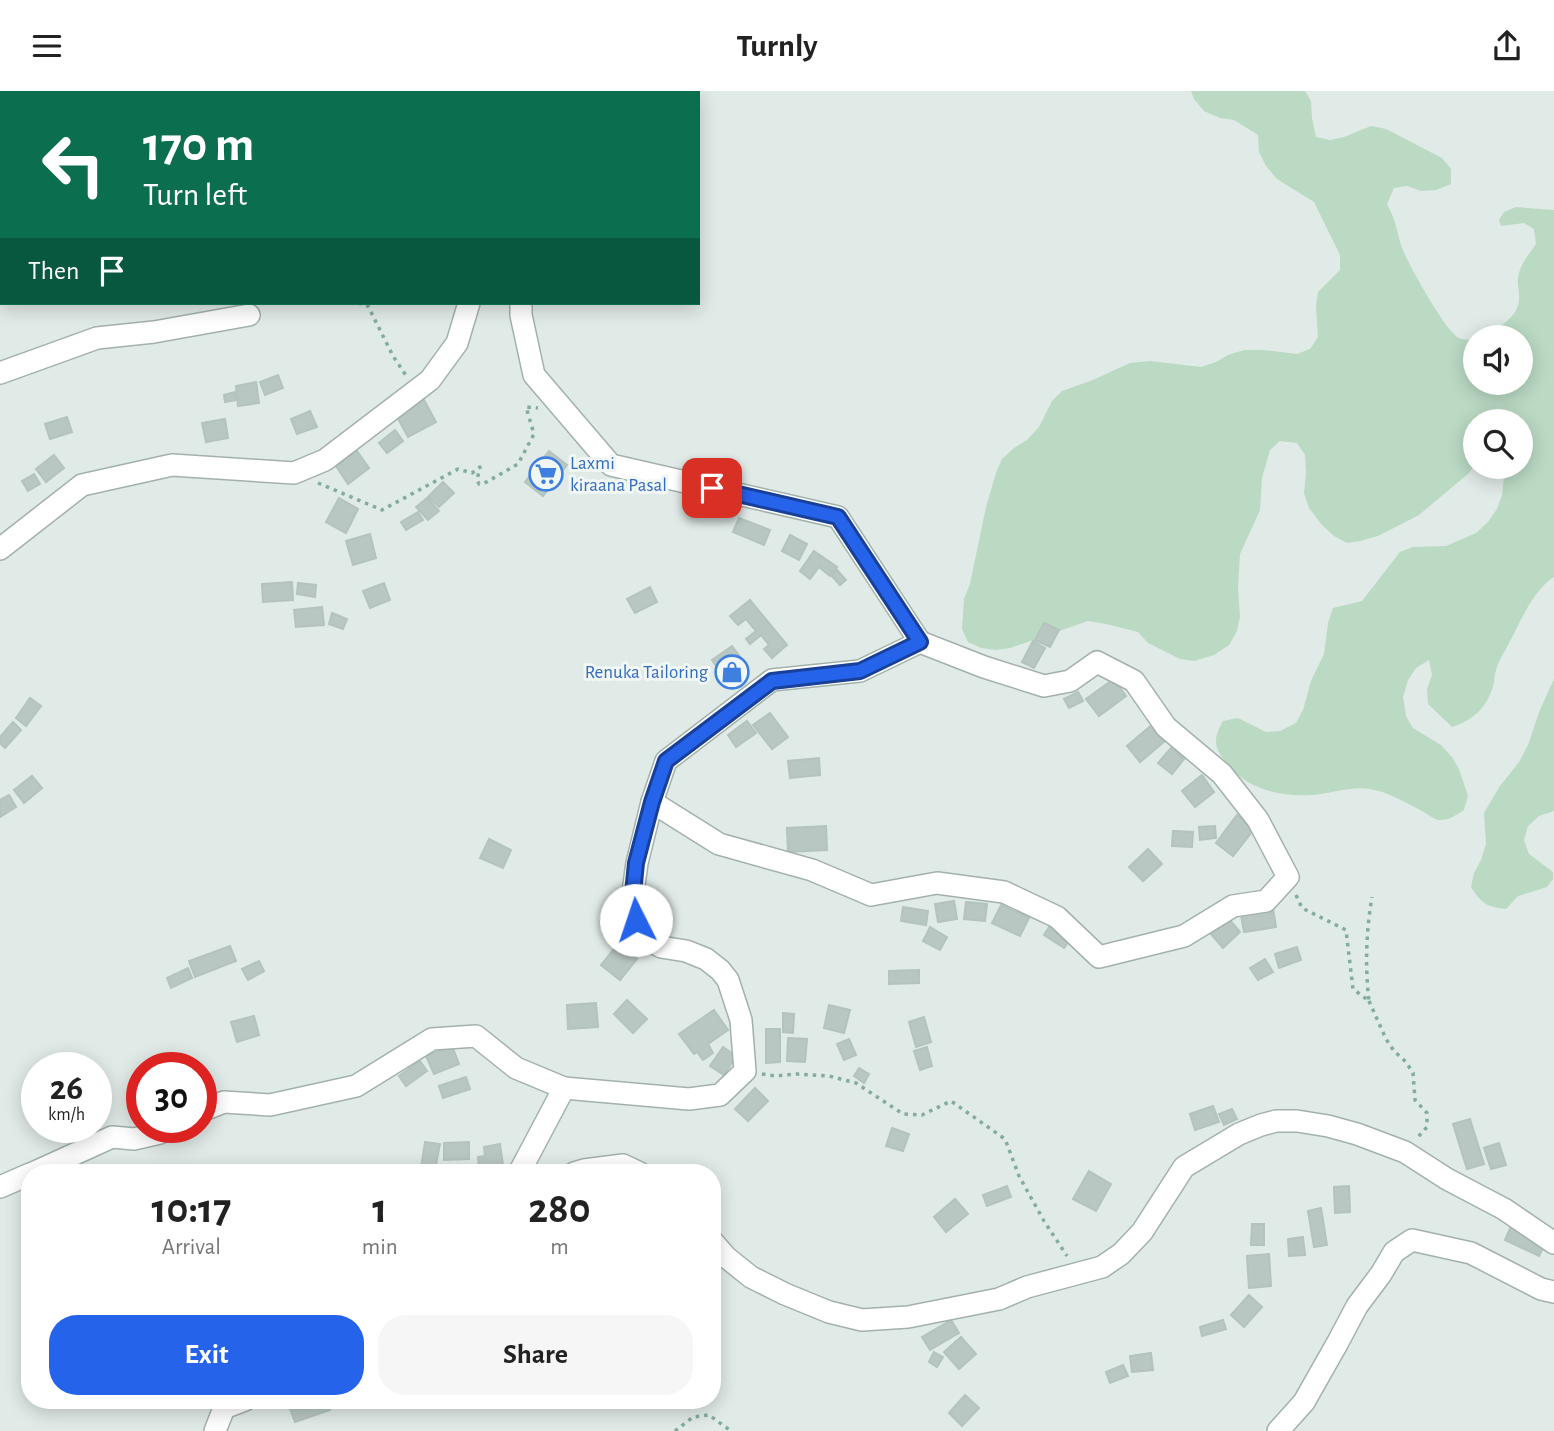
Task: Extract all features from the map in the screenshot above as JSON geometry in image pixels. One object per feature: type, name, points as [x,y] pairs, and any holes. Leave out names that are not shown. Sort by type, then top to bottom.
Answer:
[{"type":"street","points":[[0,549],[82,485],[172,465],[294,473],[325,460],[430,380],[457,344],[468,305]]},
{"type":"street","points":[[521,305],[534,375],[611,465],[838,517],[920,642],[984,667],[1044,686],[1070,681],[1097,662],[1134,681],[1166,727],[1222,774],[1258,820],[1288,877],[1266,901],[1233,907],[1184,936],[1099,957],[1057,918],[1003,892],[937,883],[871,895],[812,870],[719,844],[652,802]]},
{"type":"street","points":[[0,373],[97,338],[154,332],[249,316]]},
{"type":"street","points":[[217,1105],[224,1102],[270,1105],[356,1086],[432,1039],[476,1036],[516,1068],[564,1088],[689,1099],[720,1095],[745,1071],[741,1020],[728,980],[706,959],[686,951],[661,947],[648,938],[636,920],[633,893],[636,863],[666,761],[772,681],[860,671],[920,642]]},
{"type":"street","points":[[524,1164],[564,1088]]},
{"type":"street","points":[[721,1251],[751,1277],[785,1294],[829,1312],[862,1320],[908,1317],[999,1299],[1027,1287],[1102,1267],[1121,1254],[1142,1233],[1184,1167],[1239,1134],[1276,1121],[1328,1126],[1405,1152],[1447,1179],[1504,1209],[1554,1244]]},
{"type":"street","points":[[51,1164],[112,1137],[126,1138]]},
{"type":"street","points":[[0,1187],[21,1178]]},
{"type":"street","points":[[1278,1431],[1304,1402],[1357,1306],[1394,1252],[1412,1240],[1471,1253],[1541,1289],[1554,1292]]},
{"type":"street","points":[[215,1431],[224,1409]]},
{"type":"path","points":[[365,305],[368,306],[393,356],[416,390]]},
{"type":"path","points":[[294,473],[382,510],[458,469],[472,473],[480,467],[477,480],[479,484],[483,484],[518,464],[534,434],[526,407],[562,408]]},
{"type":"path","points":[[1288,877],[1302,908],[1346,930],[1353,989],[1369,1001]]},
{"type":"path","points":[[1372,897],[1368,918],[1369,1001],[1386,1039],[1413,1073],[1415,1100],[1427,1113],[1427,1127],[1405,1152]]},
{"type":"path","points":[[745,1071],[775,1076],[829,1076],[856,1083],[903,1114],[922,1115],[951,1101],[1005,1139],[1019,1176],[1072,1263],[1060,1277]]},
{"type":"path","points":[[675,1431],[693,1417],[709,1415],[731,1431]]},
{"type":"green space","points":[[1191,91],[1305,91],[1311,101],[1316,137],[1330,140],[1371,126],[1386,129],[1442,158],[1451,169],[1451,184],[1436,190],[1421,191],[1407,186],[1394,188],[1387,204],[1404,253],[1418,280],[1445,323],[1463,339],[1463,395],[1533,395],[1533,325],[1502,325],[1514,313],[1519,301],[1520,269],[1536,244],[1534,229],[1524,223],[1501,226],[1499,220],[1504,212],[1516,207],[1554,210],[1554,577],[1539,590],[1527,608],[1498,664],[1487,701],[1473,717],[1452,727],[1428,704],[1427,689],[1432,675],[1429,660],[1416,668],[1408,680],[1403,697],[1406,716],[1413,728],[1441,745],[1459,769],[1468,796],[1464,810],[1449,819],[1437,819],[1397,798],[1370,789],[1298,795],[1262,789],[1232,770],[1218,750],[1216,736],[1223,721],[1238,718],[1266,732],[1280,731],[1296,723],[1324,654],[1333,608],[1362,601],[1400,552],[1413,547],[1446,546],[1476,533],[1497,509],[1504,479],[1533,479],[1533,409],[1463,409],[1463,478],[1419,515],[1378,536],[1347,543],[1322,525],[1309,508],[1304,493],[1305,455],[1297,443],[1280,441],[1270,450],[1262,478],[1260,510],[1240,554],[1240,616],[1237,631],[1229,645],[1214,655],[1194,661],[1180,659],[1148,643],[1138,632],[1088,621],[1010,648],[996,650],[981,648],[968,642],[962,629],[964,599],[970,584],[996,473],[1002,459],[1039,427],[1052,401],[1062,391],[1130,363],[1150,361],[1201,367],[1244,350],[1297,354],[1310,349],[1318,337],[1318,292],[1340,270],[1340,255],[1314,202],[1277,179],[1266,166],[1259,152],[1258,135],[1234,120],[1220,118],[1204,111]]},
{"type":"green space","points":[[1554,679],[1554,811],[1539,816],[1528,826],[1524,840],[1529,854],[1553,872],[1553,879],[1547,887],[1518,896],[1506,909],[1494,907],[1481,900],[1471,887],[1486,844],[1484,813],[1528,745]]},
{"type":"building","points":[[278,375],[283,388],[265,395],[260,382]]},
{"type":"building","points":[[256,382],[259,403],[238,406],[236,386]]},
{"type":"building","points":[[235,392],[236,400],[225,402],[224,395]]},
{"type":"building","points":[[424,400],[436,422],[408,437],[396,415]]},
{"type":"building","points":[[310,411],[317,427],[297,434],[291,419]]},
{"type":"building","points":[[67,417],[72,432],[50,439],[45,424]]},
{"type":"building","points":[[225,419],[228,438],[206,442],[202,423]]},
{"type":"building","points":[[395,430],[403,441],[387,453],[379,443]]},
{"type":"building","points":[[357,451],[369,468],[348,484],[336,466]]},
{"type":"building","name":"Laxmi kiraana Pasal","points":[[549,451],[567,465],[543,496],[525,482]]},
{"type":"building","points":[[54,455],[64,468],[46,482],[36,469]]},
{"type":"building","points":[[34,474],[40,484],[28,491],[22,481]]},
{"type":"building","points":[[443,482],[454,493],[439,507],[428,497]]},
{"type":"building","points":[[339,498],[358,509],[346,533],[326,522]]},
{"type":"building","points":[[427,498],[439,511],[428,520],[416,507]]},
{"type":"building","points":[[418,512],[423,520],[406,530],[401,522]]},
{"type":"building","points":[[739,518],[770,530],[764,545],[733,532]]},
{"type":"building","points":[[370,534],[376,558],[353,565],[346,541]]},
{"type":"building","points":[[790,535],[807,544],[799,560],[782,551]]},
{"type":"building","points":[[814,551],[837,567],[830,576],[819,567],[810,579],[800,571]]},
{"type":"building","points":[[837,570],[846,580],[840,585],[831,575]]},
{"type":"building","points":[[292,582],[293,600],[263,602],[262,584]]},
{"type":"building","points":[[298,583],[316,585],[315,597],[297,594]]},
{"type":"building","points":[[384,583],[390,600],[370,608],[363,591]]},
{"type":"building","points":[[650,587],[657,602],[635,613],[627,599]]},
{"type":"building","points":[[750,600],[787,645],[772,658],[764,649],[769,645],[761,635],[750,644],[746,639],[756,631],[746,619],[738,625],[730,616]]},
{"type":"building","points":[[322,607],[324,625],[296,627],[294,610]]},
{"type":"building","points":[[332,613],[347,619],[343,629],[329,624]]},
{"type":"building","points":[[1044,623],[1059,630],[1050,647],[1035,640]]},
{"type":"building","points":[[1033,641],[1045,648],[1034,668],[1022,662]]},
{"type":"building","points":[[732,646],[747,666],[727,680],[723,675],[729,670],[723,662],[716,666],[712,660]]},
{"type":"building","points":[[1114,679],[1126,696],[1099,716],[1086,699]]},
{"type":"building","points":[[1078,692],[1083,701],[1069,708],[1064,699]]},
{"type":"building","points":[[30,698],[41,706],[26,726],[16,718]]},
{"type":"building","points":[[770,713],[788,737],[772,749],[753,725]]},
{"type":"building","points":[[747,721],[756,733],[736,747],[728,735]]},
{"type":"building","points":[[13,722],[21,730],[5,748],[0,743],[0,737]]},
{"type":"building","points":[[1153,724],[1166,740],[1140,762],[1127,746]]},
{"type":"building","points":[[1171,748],[1184,759],[1172,774],[1158,763]]},
{"type":"building","points":[[819,758],[820,775],[790,778],[788,761]]},
{"type":"building","points":[[1202,775],[1214,792],[1195,807],[1182,791]]},
{"type":"building","points":[[32,776],[42,788],[24,803],[14,790]]},
{"type":"building","points":[[9,795],[16,807],[0,817],[0,800]]},
{"type":"building","points":[[1237,815],[1255,828],[1233,856],[1216,843]]},
{"type":"building","points":[[826,826],[827,850],[788,852],[787,828]]},
{"type":"building","points":[[1215,826],[1216,838],[1200,840],[1199,827]]},
{"type":"building","points":[[1173,831],[1193,832],[1192,847],[1172,846]]},
{"type":"building","points":[[489,839],[511,850],[503,868],[480,858]]},
{"type":"building","points":[[1148,849],[1162,864],[1143,881],[1129,867]]},
{"type":"building","points":[[954,901],[957,919],[938,922],[935,904]]},
{"type":"building","points":[[966,902],[987,904],[985,921],[964,919]]},
{"type":"building","points":[[1001,905],[1029,918],[1020,936],[992,923]]},
{"type":"building","points":[[903,907],[928,911],[926,925],[901,921]]},
{"type":"building","points":[[1273,909],[1276,927],[1244,932],[1241,915]]},
{"type":"building","points":[[1228,918],[1240,932],[1223,948],[1211,934]]},
{"type":"building","points":[[1051,924],[1071,938],[1064,948],[1044,935]]},
{"type":"building","points":[[930,927],[947,937],[940,950],[923,941]]},
{"type":"building","points":[[618,944],[637,959],[620,980],[601,965]]},
{"type":"building","points":[[230,946],[236,961],[195,977],[189,961]]},
{"type":"building","points":[[1297,947],[1301,960],[1279,968],[1275,954]]},
{"type":"building","points":[[1265,959],[1273,972],[1258,980],[1250,968]]},
{"type":"building","points":[[259,961],[264,971],[248,980],[242,969]]},
{"type":"building","points":[[188,968],[192,978],[171,988],[167,978]]},
{"type":"building","points":[[919,970],[919,983],[889,984],[889,971]]},
{"type":"building","points":[[627,1000],[647,1019],[633,1033],[614,1014]]},
{"type":"building","points":[[596,1003],[598,1027],[568,1029],[567,1005]]},
{"type":"building","points":[[829,1005],[850,1010],[844,1033],[824,1028]]},
{"type":"building","points":[[714,1010],[728,1030],[708,1044],[713,1053],[703,1060],[697,1052],[694,1054],[679,1034]]},
{"type":"building","points":[[783,1013],[794,1014],[793,1033],[783,1032]]},
{"type":"building","points":[[254,1016],[259,1035],[237,1042],[231,1022]]},
{"type":"building","points":[[924,1017],[931,1042],[916,1047],[909,1022]]},
{"type":"building","points":[[766,1029],[780,1029],[780,1062],[766,1063]]},
{"type":"building","points":[[788,1038],[807,1039],[805,1062],[787,1061]]},
{"type":"building","points":[[849,1039],[856,1055],[844,1060],[837,1044]]},
{"type":"building","points":[[452,1046],[459,1064],[434,1074],[426,1056]]},
{"type":"building","points":[[723,1047],[736,1056],[724,1075],[710,1066]]},
{"type":"building","points":[[927,1047],[932,1066],[920,1070],[914,1051]]},
{"type":"building","points":[[420,1061],[427,1071],[406,1086],[399,1076]]},
{"type":"building","points":[[859,1068],[869,1074],[864,1083],[854,1076]]},
{"type":"building","points":[[466,1077],[470,1089],[443,1098],[439,1086]]},
{"type":"building","points":[[755,1088],[768,1101],[748,1121],[735,1109]]},
{"type":"building","points":[[1213,1106],[1219,1122],[1195,1130],[1190,1114]]},
{"type":"building","points":[[1232,1109],[1237,1119],[1224,1125],[1219,1114]]},
{"type":"building","points":[[1470,1119],[1484,1164],[1467,1169],[1453,1124]]},
{"type":"building","points":[[892,1128],[909,1134],[903,1151],[886,1146]]},
{"type":"building","points":[[425,1142],[440,1144],[436,1164],[422,1164]]},
{"type":"building","points":[[469,1142],[469,1159],[444,1160],[444,1143]]},
{"type":"building","points":[[1499,1143],[1506,1165],[1491,1169],[1484,1148]]},
{"type":"building","points":[[500,1144],[503,1164],[479,1164],[478,1157],[485,1156],[484,1147]]},
{"type":"building","points":[[1089,1171],[1111,1184],[1096,1211],[1073,1199]]},
{"type":"building","points":[[1007,1186],[1011,1197],[987,1206],[983,1195]]},
{"type":"building","points":[[1349,1186],[1350,1212],[1335,1213],[1334,1187]]},
{"type":"building","points":[[955,1199],[968,1214],[946,1232],[934,1217]]},
{"type":"building","points":[[1321,1208],[1327,1245],[1314,1247],[1308,1211]]},
{"type":"building","points":[[1252,1224],[1264,1224],[1264,1245],[1251,1245]]},
{"type":"building","points":[[1511,1226],[1546,1242],[1539,1256],[1505,1240]]},
{"type":"building","points":[[1303,1237],[1305,1255],[1289,1256],[1288,1239]]},
{"type":"building","points":[[1269,1254],[1271,1286],[1249,1288],[1247,1256]]},
{"type":"building","points":[[1249,1295],[1262,1307],[1244,1327],[1231,1315]]},
{"type":"building","points":[[951,1320],[959,1333],[930,1350],[922,1337]]},
{"type":"building","points":[[1223,1320],[1226,1329],[1202,1336],[1200,1327]]},
{"type":"building","points":[[961,1337],[976,1354],[959,1369],[944,1352]]},
{"type":"building","points":[[934,1352],[943,1357],[937,1367],[929,1362]]},
{"type":"building","points":[[1151,1353],[1153,1370],[1132,1372],[1130,1356]]},
{"type":"building","points":[[1123,1365],[1128,1376],[1110,1383],[1106,1372]]},
{"type":"building","points":[[965,1395],[979,1408],[962,1426],[949,1413]]},
{"type":"building","points":[[290,1409],[330,1410],[295,1422]]},
{"type":"place","name":"Laxmi kiraana Pasal","points":[[546,474]]},
{"type":"place","name":"Renuka Tailoring","points":[[732,672]]},
{"type":"route","points":[[636,920],[633,893],[636,863],[666,761],[772,681],[860,671],[920,642],[838,517],[712,488]]}]
